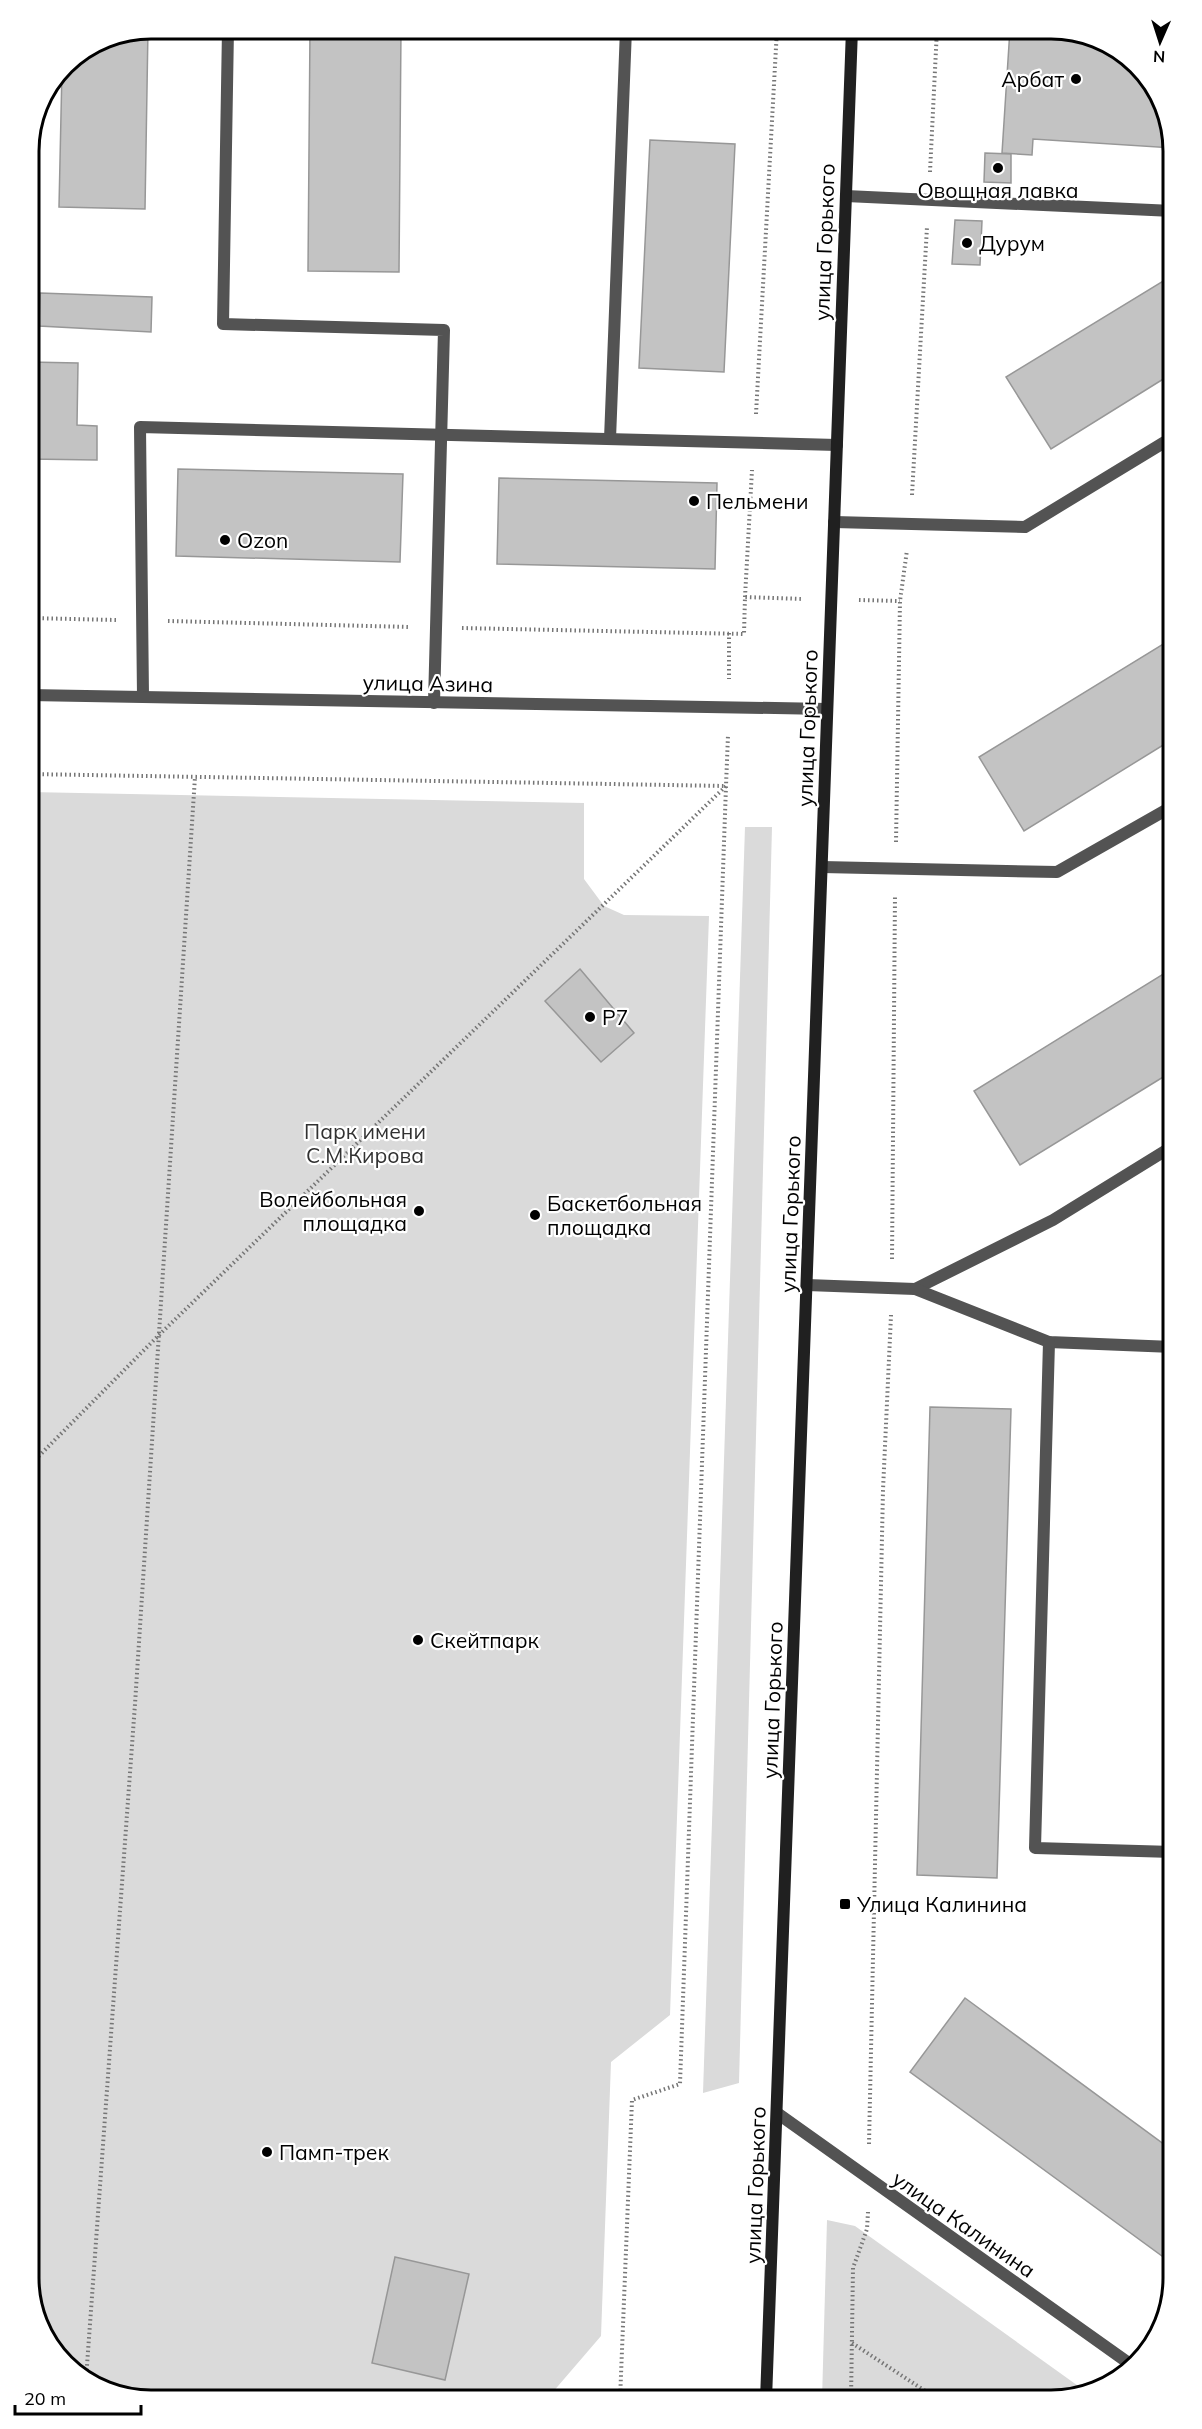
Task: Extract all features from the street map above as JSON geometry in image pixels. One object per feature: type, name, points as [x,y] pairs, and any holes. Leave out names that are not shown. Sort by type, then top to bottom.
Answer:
[{"type":"street","points":[[228,39],[223,324],[444,330],[434,702]]},
{"type":"street","points":[[610,439],[626,39]]},
{"type":"street","name":"улица Горького","points":[[766,2390],[852,39]]},
{"type":"street","points":[[846,196],[1163,211]]},
{"type":"street","points":[[143,696],[140,427],[837,445]]},
{"type":"street","points":[[834,522],[1026,527],[1163,442]]},
{"type":"street","name":"улица Азина","points":[[39,695],[827,709]]},
{"type":"street","points":[[822,867],[1057,872],[1163,812]]},
{"type":"street","points":[[915,1288],[1053,1220],[1163,1152]]},
{"type":"street","points":[[807,1285],[915,1288],[1049,1342],[1163,1347]]},
{"type":"street","points":[[1049,1342],[1035,1848],[1163,1852]]},
{"type":"street","name":"улица Калинина","points":[[777,2113],[868,2180],[1126,2361]]},
{"type":"path","points":[[39,618],[744,634],[776,39]]},
{"type":"path","points":[[851,2390],[853,2268],[867,2229],[883,1491],[892,1288],[900,601],[910,523],[936,39]]},
{"type":"path","points":[[745,597],[900,601]]},
{"type":"path","points":[[620,2390],[632,2100],[680,2084],[729,707],[729,633]]},
{"type":"path","points":[[39,774],[726,786]]},
{"type":"path","points":[[87,2369],[135,1716],[195,777]]},
{"type":"path","points":[[39,1456],[159,1335],[726,786]]},
{"type":"path","points":[[852,2343],[924,2390]]},
{"type":"green space","name":"Парк имени С.М.Кирова","points":[[39,792],[584,803],[584,879],[604,906],[624,915],[709,916],[670,2015],[611,2062],[601,2336],[555,2390],[144,2390],[108,2381],[83,2367],[62,2346],[45,2314],[39,2278]]},
{"type":"green space","points":[[745,827],[772,827],[739,2083],[703,2093]]},
{"type":"green space","points":[[827,2220],[855,2226],[1079,2386],[1051,2390],[822,2390]]},
{"type":"building","points":[[148,39],[145,209],[59,207],[62,84],[83,62],[95,54],[129,41]]},
{"type":"building","points":[[310,39],[401,39],[399,272],[308,271]]},
{"type":"building","name":"Арбат","points":[[1009,39],[1073,41],[1107,54],[1119,62],[1140,83],[1154,108],[1161,129],[1163,147],[1033,139],[1032,155],[1002,153]]},
{"type":"building","points":[[650,140],[735,144],[724,372],[639,368]]},
{"type":"building","name":"Овощная лавка","points":[[985,153],[1011,154],[1011,183],[984,182]]},
{"type":"building","name":"Дурум","points":[[955,220],[982,221],[980,265],[952,264]]},
{"type":"building","points":[[1163,281],[1163,379],[1051,449],[1006,377]]},
{"type":"building","points":[[40,293],[152,297],[151,332],[39,326]]},
{"type":"building","points":[[39,362],[78,363],[77,425],[97,426],[97,460],[39,459]]},
{"type":"building","points":[[178,469],[403,474],[400,562],[176,556]]},
{"type":"building","points":[[499,478],[717,483],[715,569],[497,564]]},
{"type":"building","points":[[1163,644],[1163,745],[1024,831],[979,757]]},
{"type":"building","name":"Р7","points":[[580,969],[634,1033],[601,1062],[545,1001]]},
{"type":"building","points":[[1163,974],[1163,1077],[1020,1165],[974,1091]]},
{"type":"building","points":[[930,1407],[1011,1409],[997,1878],[917,1875]]},
{"type":"building","points":[[965,1998],[1163,2144],[1163,2257],[910,2072]]},
{"type":"building","points":[[395,2257],[469,2274],[445,2380],[372,2363]]},
{"type":"place","name":"Арбат","points":[[1076,79]]},
{"type":"place","name":"Овощная лавка","points":[[998,168]]},
{"type":"place","name":"Дурум","points":[[967,243]]},
{"type":"place","name":"Пельмени","points":[[694,501]]},
{"type":"place","name":"Ozon","points":[[225,540]]},
{"type":"place","name":"Р7","points":[[590,1017]]},
{"type":"place","name":"Волейбольная площадка","points":[[419,1211]]},
{"type":"place","name":"Баскетбольная площадка","points":[[535,1215]]},
{"type":"place","name":"Скейтпарк","points":[[418,1640]]},
{"type":"place","name":"Улица Калинина","points":[[845,1904]]},
{"type":"place","name":"Памп-трек","points":[[267,2152]]}]
